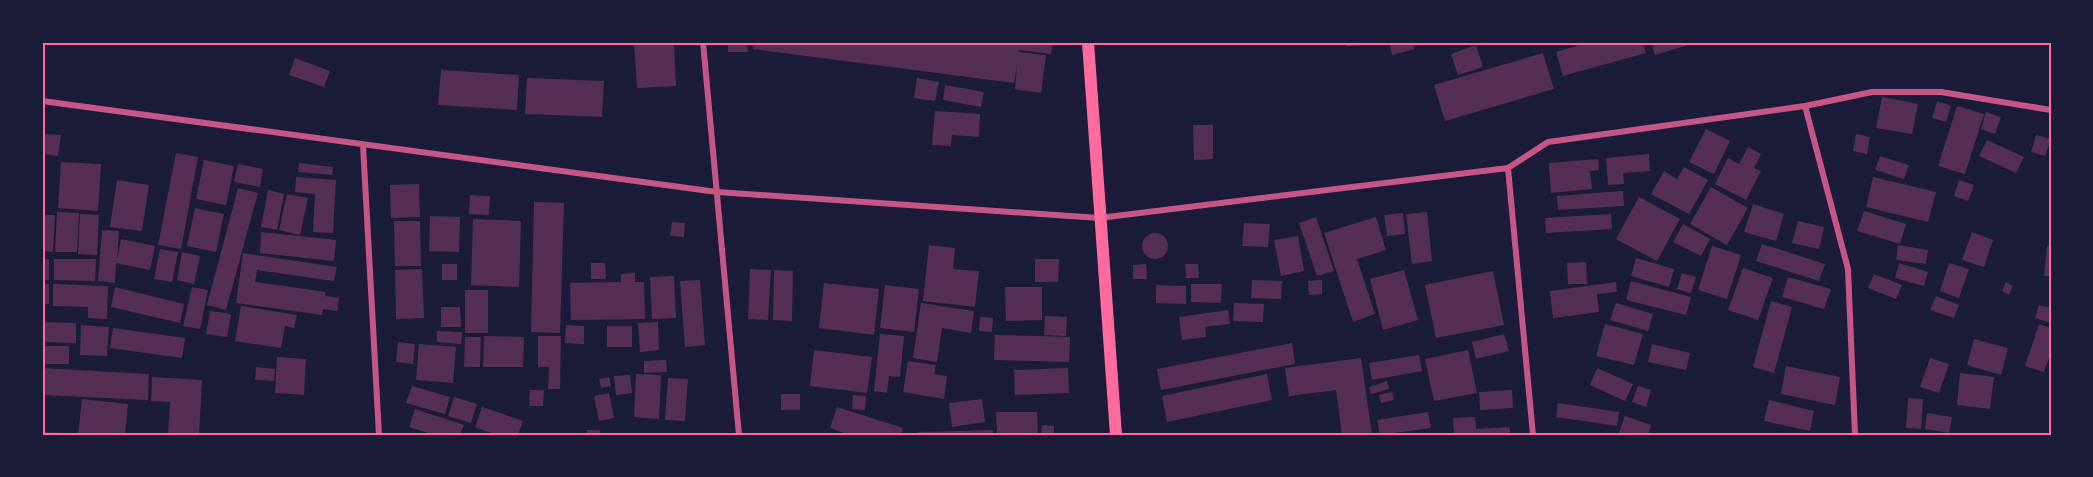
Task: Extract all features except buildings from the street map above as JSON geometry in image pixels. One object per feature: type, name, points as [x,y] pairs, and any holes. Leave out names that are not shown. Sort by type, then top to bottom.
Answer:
[{"type":"main road","points":[[1088,42],[1116,435]]},
{"type":"street","points":[[703,42],[739,435]]},
{"type":"street","points":[[42,101],[717,192],[1099,218],[1508,168],[1548,142],[1805,106],[1872,92],[1941,92],[2051,110]]},
{"type":"street","points":[[1805,106],[1848,269],[1855,435]]},
{"type":"street","points":[[363,145],[379,435]]},
{"type":"street","points":[[1508,168],[1533,435]]}]
